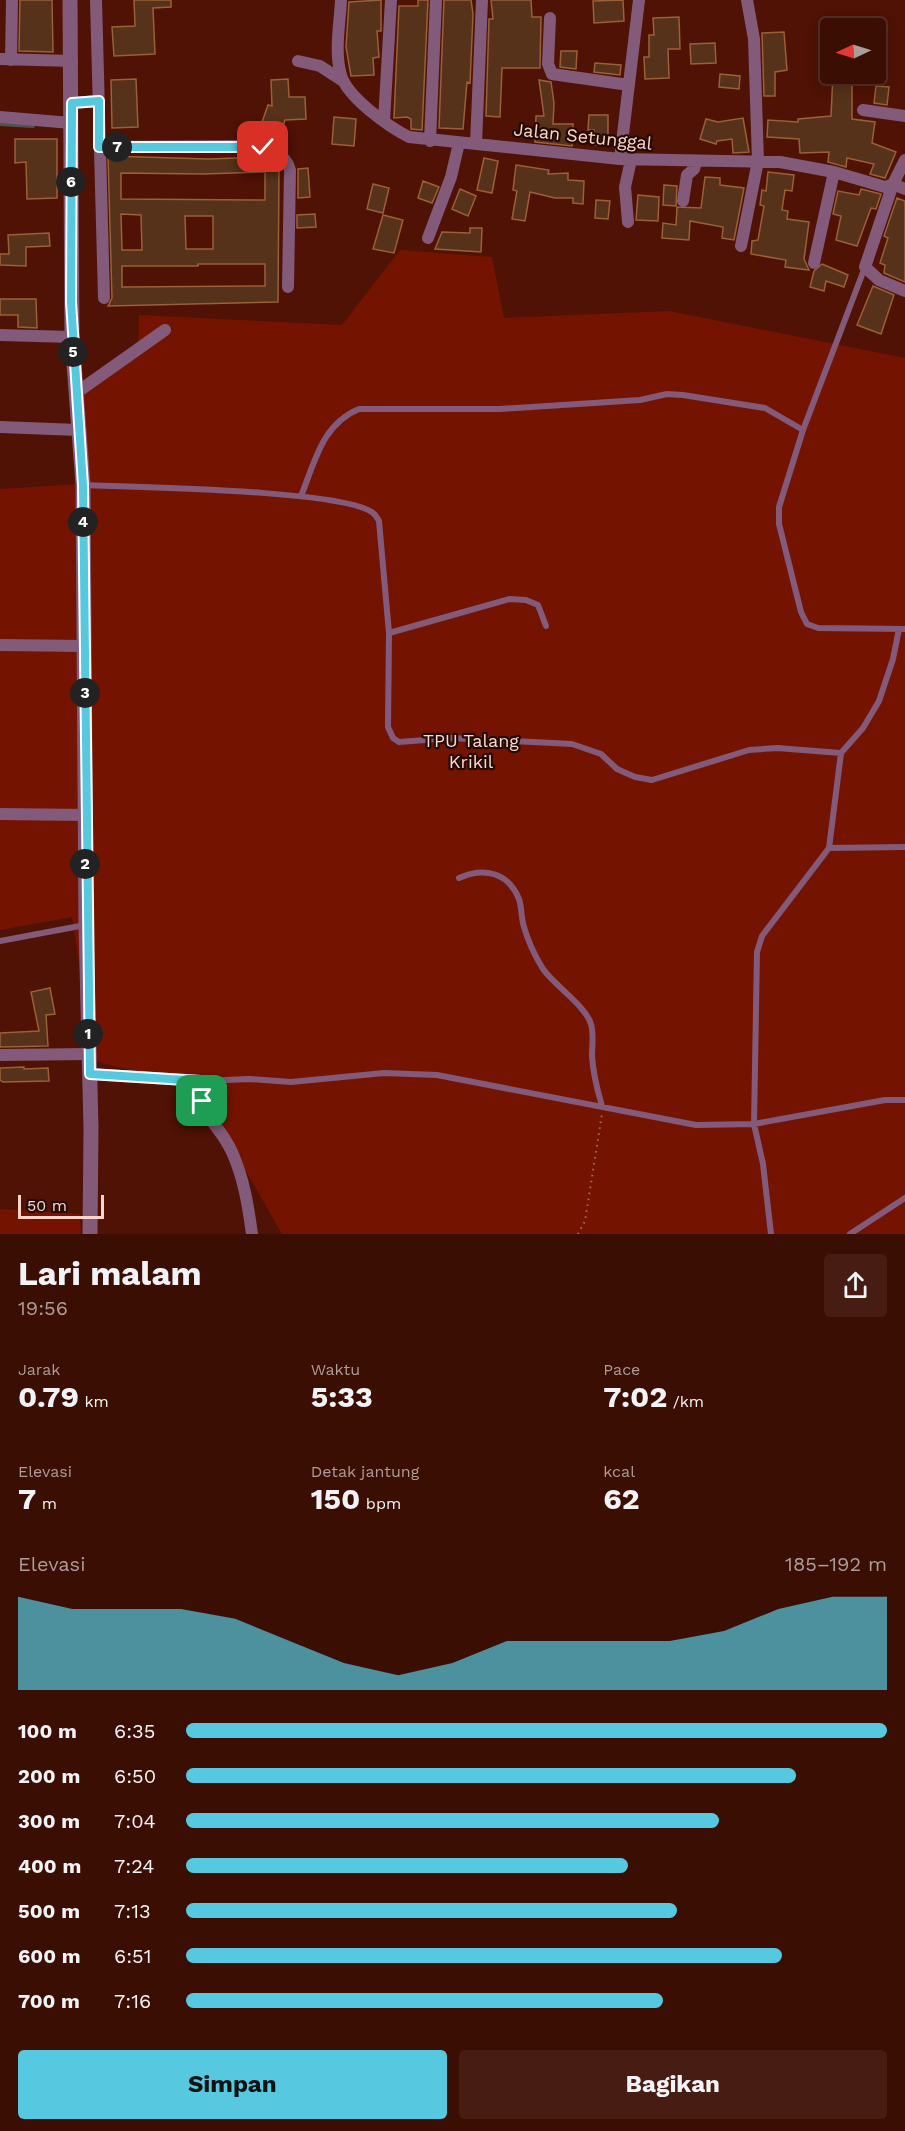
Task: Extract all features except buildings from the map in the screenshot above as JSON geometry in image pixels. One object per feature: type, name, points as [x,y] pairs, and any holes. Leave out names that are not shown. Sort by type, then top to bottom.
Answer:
[{"type":"street","points":[[12,0],[6,59],[72,61]]},
{"type":"street","points":[[70,0],[72,337],[83,485],[90,1234]]},
{"type":"street","points":[[96,0],[104,298]]},
{"type":"street","points":[[341,0],[339,66],[344,82]]},
{"type":"street","points":[[384,121],[391,0]]},
{"type":"street","points":[[430,141],[436,0]]},
{"type":"street","points":[[476,144],[482,0]]},
{"type":"street","points":[[628,222],[625,187],[629,85],[639,0]]},
{"type":"street","points":[[741,246],[758,160],[754,39],[747,0]]},
{"type":"street","points":[[550,18],[548,64],[552,74],[629,85]]},
{"type":"street","name":"Jalan Setunggal","points":[[298,61],[325,69],[344,82],[384,121],[409,137],[430,141],[626,159],[696,162],[758,160],[834,172],[879,186],[899,187]]},
{"type":"street","points":[[72,103],[99,101]]},
{"type":"street","points":[[863,110],[905,116]]},
{"type":"street","points":[[0,117],[72,123]]},
{"type":"street","points":[[428,238],[449,182],[459,143]]},
{"type":"street","points":[[99,147],[251,146],[263,147],[281,156],[290,170],[288,287]]},
{"type":"street","points":[[905,160],[899,187],[865,267],[879,280],[905,291]]},
{"type":"street","points":[[683,201],[687,175],[694,169],[696,162]]},
{"type":"street","points":[[814,263],[834,172]]},
{"type":"street","points":[[76,393],[165,330]]},
{"type":"street","points":[[0,335],[72,337]]},
{"type":"street","points":[[0,427],[78,430]]},
{"type":"street","points":[[0,645],[84,646]]},
{"type":"street","points":[[0,814],[85,815]]},
{"type":"street","points":[[0,1055],[88,1054]]},
{"type":"street","points":[[90,1074],[201,1081],[202,1101],[207,1116],[231,1149],[244,1181],[252,1234]]},
{"type":"lane","points":[[771,1234],[763,1164],[754,1124],[757,952],[762,936],[829,848],[841,753],[863,728],[879,701],[902,629],[818,628],[807,624],[801,612],[778,524],[779,507],[803,430],[865,267]]},
{"type":"lane","points":[[301,496],[321,443],[330,429],[348,413],[359,409],[500,408],[640,400],[667,394],[683,394],[765,408],[803,430]]},
{"type":"lane","points":[[83,485],[301,496],[360,507],[373,513],[379,521],[389,633],[388,727],[393,738],[399,742],[452,738],[573,744],[601,754],[617,769],[635,777],[652,780],[749,750],[777,748],[841,753]]},
{"type":"lane","points":[[389,633],[510,599],[526,600],[538,605],[546,626]]},
{"type":"lane","points":[[897,848],[905,840]]},
{"type":"lane","points":[[829,848],[905,847]]},
{"type":"lane","points":[[459,878],[473,872],[485,871],[500,876],[510,885],[519,900],[524,927],[537,960],[552,982],[586,1013],[591,1023],[595,1083],[602,1106]]},
{"type":"lane","points":[[0,941],[86,925]]},
{"type":"lane","points":[[201,1081],[249,1079],[291,1082],[355,1075],[437,1076],[696,1125],[754,1124],[885,1100],[905,1100]]},
{"type":"lane","points":[[850,1234],[905,1198]]},
{"type":"path","points":[[578,1234],[585,1221],[603,1123],[602,1106]]},
{"type":"green space","name":"TPU Talang Krikil","points":[[400,250],[492,257],[504,318],[669,311],[905,358],[905,1234],[282,1234],[198,1087],[94,1061],[72,917],[0,930],[0,489],[79,484],[82,395],[138,351],[139,315],[342,325]]},
{"type":"green space","points":[[0,1209],[80,1214],[81,1234],[0,1234]]},
{"type":"waterway","points":[[0,124],[33,126]]},
{"type":"route","points":[[202,1101],[201,1081],[90,1074],[86,925],[83,485],[71,302],[72,103],[99,101],[99,147],[263,147]]}]
